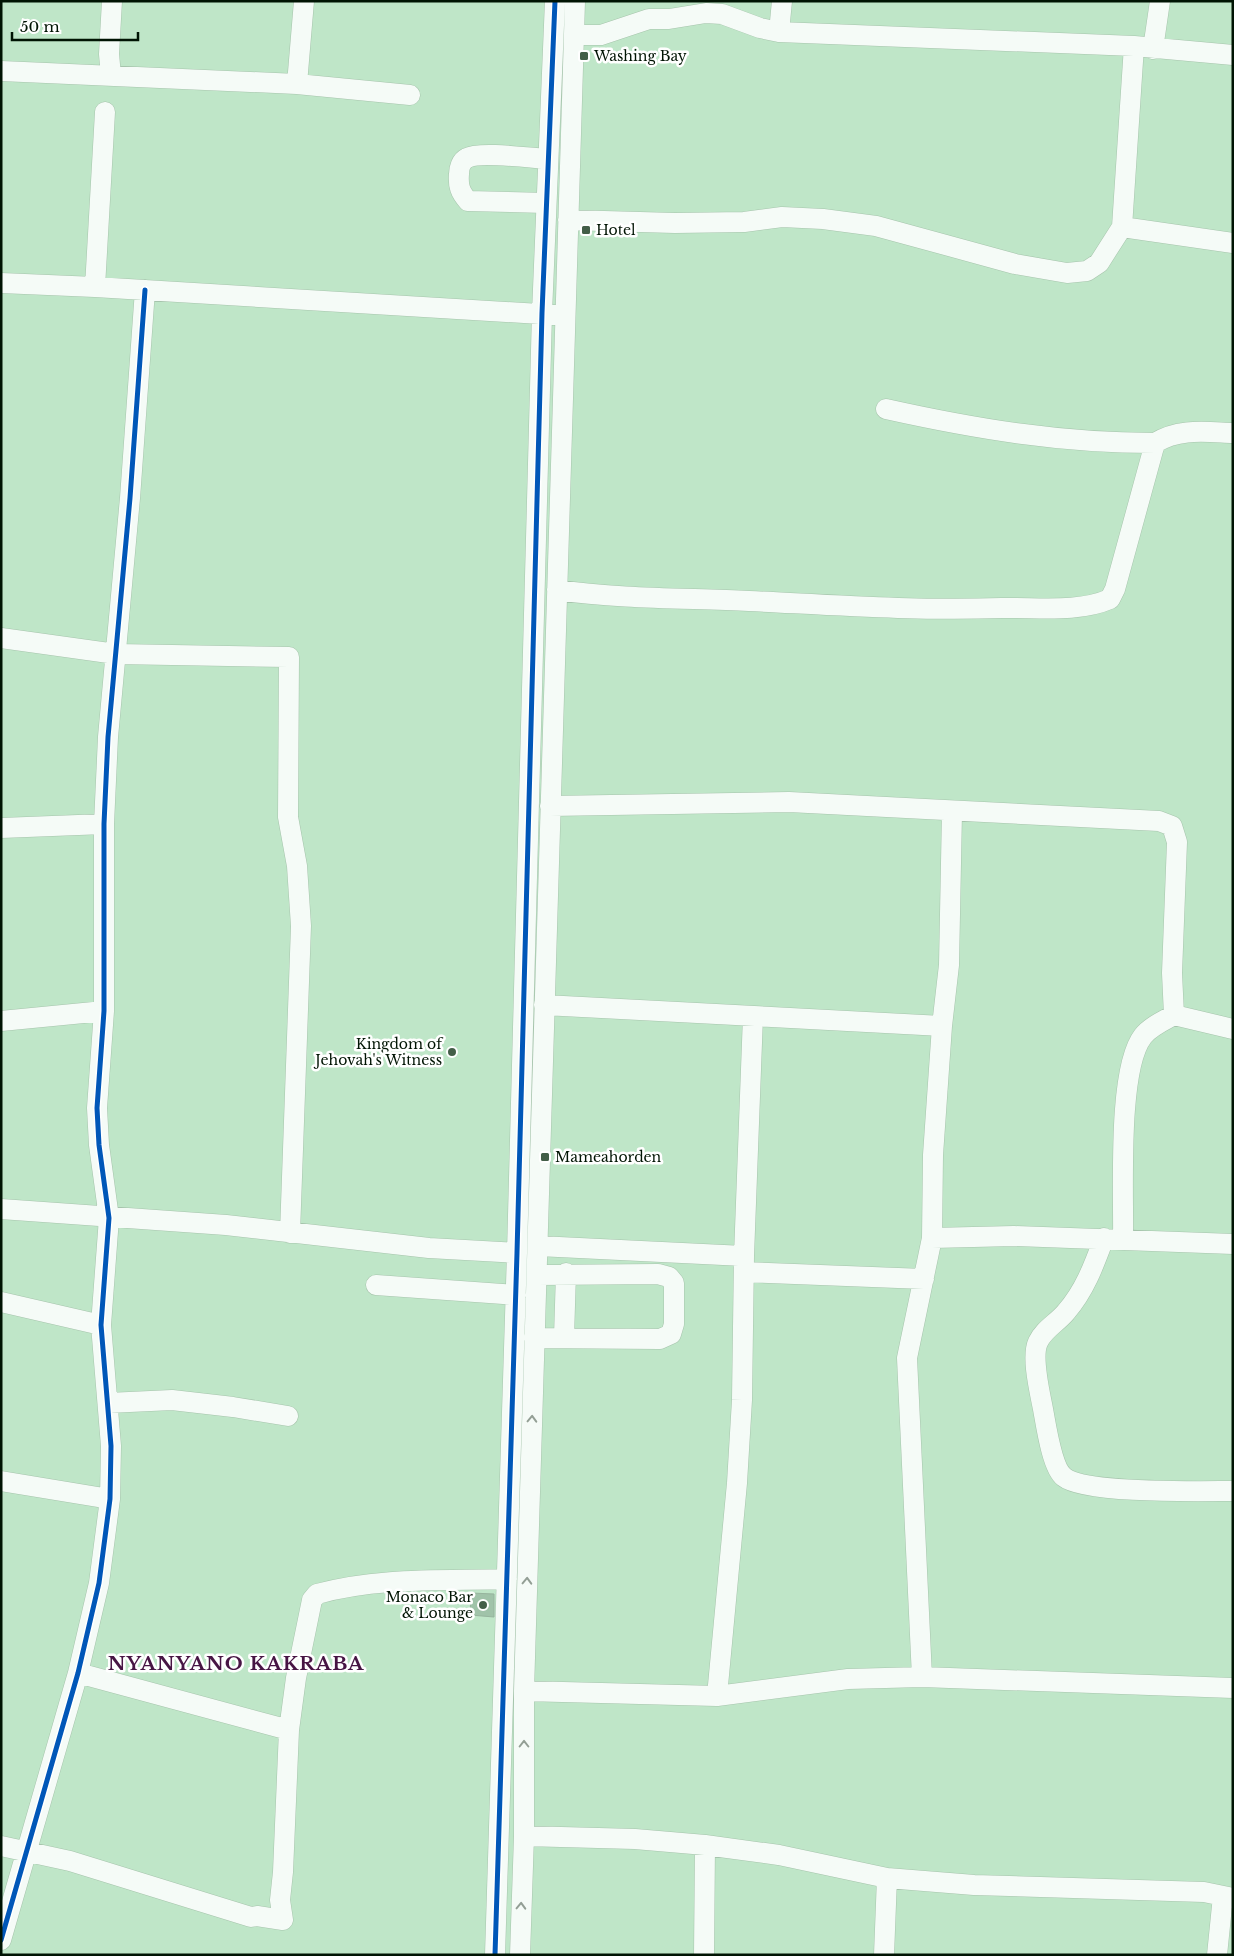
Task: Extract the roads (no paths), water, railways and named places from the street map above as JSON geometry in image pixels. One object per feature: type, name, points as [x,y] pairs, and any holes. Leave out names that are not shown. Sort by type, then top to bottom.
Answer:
[{"type":"street","points":[[111,76],[109,54],[112,1]]},
{"type":"street","points":[[297,84],[304,1]]},
{"type":"street","points":[[495,1955],[516,1295],[542,313],[555,1]]},
{"type":"street","points":[[520,1955],[524,1836],[524,1691],[575,1]]},
{"type":"street","points":[[779,32],[782,1]]},
{"type":"street","points":[[568,220],[675,223],[744,222],[782,217],[823,219],[876,226],[1015,264],[1067,273],[1087,271],[1100,263],[1122,227],[1144,48],[1160,1]]},
{"type":"street","points":[[574,35],[601,35],[649,19],[669,19],[706,13],[722,14],[760,28],[779,32],[1144,48],[1233,55]]},
{"type":"street","points":[[1,71],[297,84],[410,95]]},
{"type":"street","points":[[95,287],[105,112]]},
{"type":"street","points":[[546,204],[468,201],[459,192],[458,179],[459,166],[466,158],[479,155],[548,158]]},
{"type":"street","points":[[1122,227],[1183,238],[1233,243]]},
{"type":"street","points":[[1,284],[95,287],[542,313],[566,316]]},
{"type":"street","points":[[1,1940],[28,1853],[78,1674],[99,1583],[110,1499],[111,1446],[100,1325],[109,1218],[99,1145],[97,1108],[104,1011],[104,824],[108,737],[145,290]]},
{"type":"street","points":[[886,409],[962,426],[1019,435],[1106,442],[1154,442],[1166,436],[1183,432],[1233,433]]},
{"type":"street","points":[[557,590],[654,599],[749,601],[862,608],[968,610],[1055,608],[1100,603],[1110,599],[1115,590],[1154,442]]},
{"type":"street","points":[[1,638],[116,654],[289,657],[288,817],[297,866],[300,926],[290,1233]]},
{"type":"street","points":[[550,806],[789,802],[952,812],[1145,819],[1172,826],[1177,842],[1178,857],[1172,937],[1174,1015]]},
{"type":"street","points":[[922,1677],[907,1358],[932,1238],[933,1155],[942,1026],[950,965],[952,812]]},
{"type":"street","points":[[1,828],[104,824]]},
{"type":"street","points":[[544,1005],[942,1026]]},
{"type":"street","points":[[1,1021],[104,1011]]},
{"type":"street","points":[[1233,1028],[1174,1015],[1143,1035],[1135,1049],[1131,1067],[1113,1239],[1080,1294],[1065,1313],[1043,1333],[1037,1344],[1037,1372],[1044,1418],[1054,1459],[1062,1476],[1072,1482],[1132,1490],[1233,1491]]},
{"type":"street","points":[[717,1696],[742,1400],[744,1264],[753,1016]]},
{"type":"street","points":[[1,1209],[109,1218],[226,1224],[429,1248],[517,1253]]},
{"type":"street","points":[[932,1238],[1014,1236],[1233,1244]]},
{"type":"street","points":[[538,1246],[924,1279]]},
{"type":"street","points":[[564,1337],[566,1273]]},
{"type":"street","points":[[534,1338],[660,1339],[670,1334],[674,1324],[674,1283],[669,1277],[658,1274],[537,1274]]},
{"type":"street","points":[[376,1285],[516,1295]]},
{"type":"street","points":[[1,1302],[100,1325]]},
{"type":"street","points":[[108,1403],[172,1400],[233,1406],[288,1416]]},
{"type":"street","points":[[1,1481],[110,1499]]},
{"type":"street","points":[[1,1846],[70,1861],[251,1917],[257,1916],[283,1920],[280,1900],[290,1730],[296,1678],[312,1600],[317,1594],[362,1585],[397,1582],[507,1580]]},
{"type":"street","points":[[78,1674],[290,1730]]},
{"type":"street","points":[[524,1691],[717,1696],[848,1679],[922,1677],[1233,1688]]},
{"type":"street","points":[[524,1836],[635,1839],[705,1845],[779,1855],[887,1878],[974,1886],[1181,1891],[1228,1897],[1217,1955]]},
{"type":"street","points":[[704,1955],[705,1845]]},
{"type":"street","points":[[884,1955],[887,1878]]},
{"type":"place","name":"Washing Bay","points":[[584,56]]},
{"type":"place","name":"Hotel","points":[[586,230]]},
{"type":"place","name":"Kingdom of Jehovah's Witness","points":[[452,1052]]},
{"type":"place","name":"Mameahorden","points":[[545,1157]]},
{"type":"place","name":"Monaco Bar & Lounge","points":[[483,1605]]},
{"type":"district","name":"NYANYANO KAKRABA","points":[[236,1663]]}]
